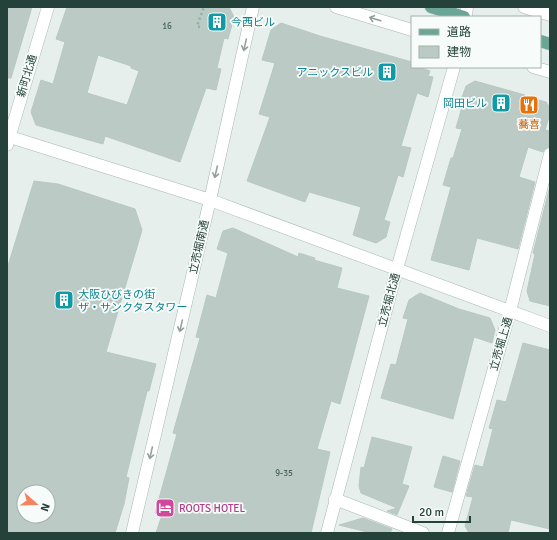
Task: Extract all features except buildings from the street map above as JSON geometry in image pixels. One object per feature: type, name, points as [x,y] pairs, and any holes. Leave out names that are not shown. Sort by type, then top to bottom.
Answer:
[{"type":"main road","points":[[431,7],[462,16]]},
{"type":"street","name":"新町北通","points":[[8,139],[48,7]]},
{"type":"street","name":"立売堀南通","points":[[132,533],[210,200],[253,7]]},
{"type":"street","points":[[336,7],[411,30]]},
{"type":"street","points":[[524,7],[550,15]]},
{"type":"street","name":"立売堀北通","points":[[327,533],[397,269],[454,68]]},
{"type":"street","points":[[536,68],[550,72]]},
{"type":"street","points":[[8,139],[210,200],[550,326]]},
{"type":"street","name":"立売堀上通","points":[[448,533],[510,311],[550,154]]},
{"type":"street","points":[[335,499],[423,533]]},
{"type":"path","points":[[200,27],[197,26],[204,7]]},
{"type":"place","name":"今西ビル","points":[[217,22]]},
{"type":"place","name":"アニックスビル","points":[[387,72]]},
{"type":"place","name":"岡田ビル","points":[[501,103]]},
{"type":"place","name":"蕎喜","points":[[529,105]]},
{"type":"place","name":"大阪ひびきの街 ザ・サンクタスタワー","points":[[64,300]]},
{"type":"place","name":"ROOTS HOTEL","points":[[165,508]]}]
